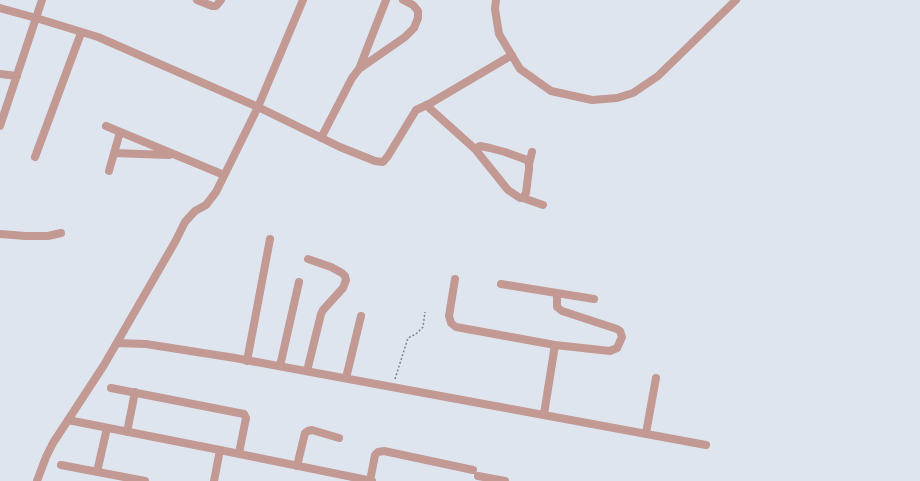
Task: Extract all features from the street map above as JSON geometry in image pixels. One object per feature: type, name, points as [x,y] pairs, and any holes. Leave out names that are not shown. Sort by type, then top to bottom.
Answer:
[{"type":"street","points":[[0,126],[42,0]]},
{"type":"street","points":[[197,0],[212,6],[216,6],[221,0]]},
{"type":"street","points":[[37,481],[53,443],[117,343],[185,222],[195,211],[206,205],[216,192],[258,107],[303,0]]},
{"type":"street","points":[[321,138],[352,78],[359,68],[386,0]]},
{"type":"street","points":[[359,68],[405,37],[414,28],[418,18],[418,11],[414,5],[403,0]]},
{"type":"street","points":[[496,0],[495,9],[499,34],[520,69],[551,91],[592,100],[617,98],[633,93],[658,76],[736,0]]},
{"type":"street","points":[[0,8],[98,38],[258,107],[374,162],[382,162],[388,156],[416,110],[512,56]]},
{"type":"street","points":[[35,157],[81,33]]},
{"type":"street","points":[[368,45],[372,52],[380,54]]},
{"type":"street","points":[[0,74],[17,76]]},
{"type":"street","points":[[426,105],[475,148],[508,190],[520,198],[543,205]]},
{"type":"street","points":[[106,126],[224,175]]},
{"type":"street","points":[[109,171],[120,132]]},
{"type":"street","points":[[475,148],[480,146],[505,152],[527,160],[529,164]]},
{"type":"street","points":[[524,198],[532,152]]},
{"type":"street","points":[[114,153],[175,155]]},
{"type":"street","points":[[0,234],[48,236],[61,233]]},
{"type":"street","points":[[248,360],[270,239]]},
{"type":"street","points":[[307,371],[321,314],[343,288],[346,280],[342,272],[308,259]]},
{"type":"street","points":[[455,279],[449,316],[451,323],[456,327],[555,345],[610,351],[617,348],[622,337],[620,331],[557,308],[557,293]]},
{"type":"street","points":[[280,366],[298,282]]},
{"type":"street","points":[[501,284],[594,299]]},
{"type":"street","points":[[346,378],[361,316]]},
{"type":"street","points":[[117,343],[146,344],[248,360],[706,445]]},
{"type":"street","points":[[544,414],[555,345]]},
{"type":"street","points":[[646,433],[656,378]]},
{"type":"street","points":[[111,388],[244,414],[246,418],[239,453]]},
{"type":"street","points":[[127,432],[135,392]]},
{"type":"street","points":[[68,420],[239,453],[371,481],[375,455],[378,452],[384,451],[472,470]]},
{"type":"street","points":[[97,472],[107,428]]},
{"type":"street","points":[[298,466],[305,434],[308,431],[312,430],[339,438]]},
{"type":"street","points":[[214,481],[220,450]]},
{"type":"street","points":[[61,465],[145,481]]},
{"type":"street","points":[[478,476],[505,481]]},
{"type":"path","points":[[393,387],[408,338],[416,334],[423,327],[425,312]]}]
